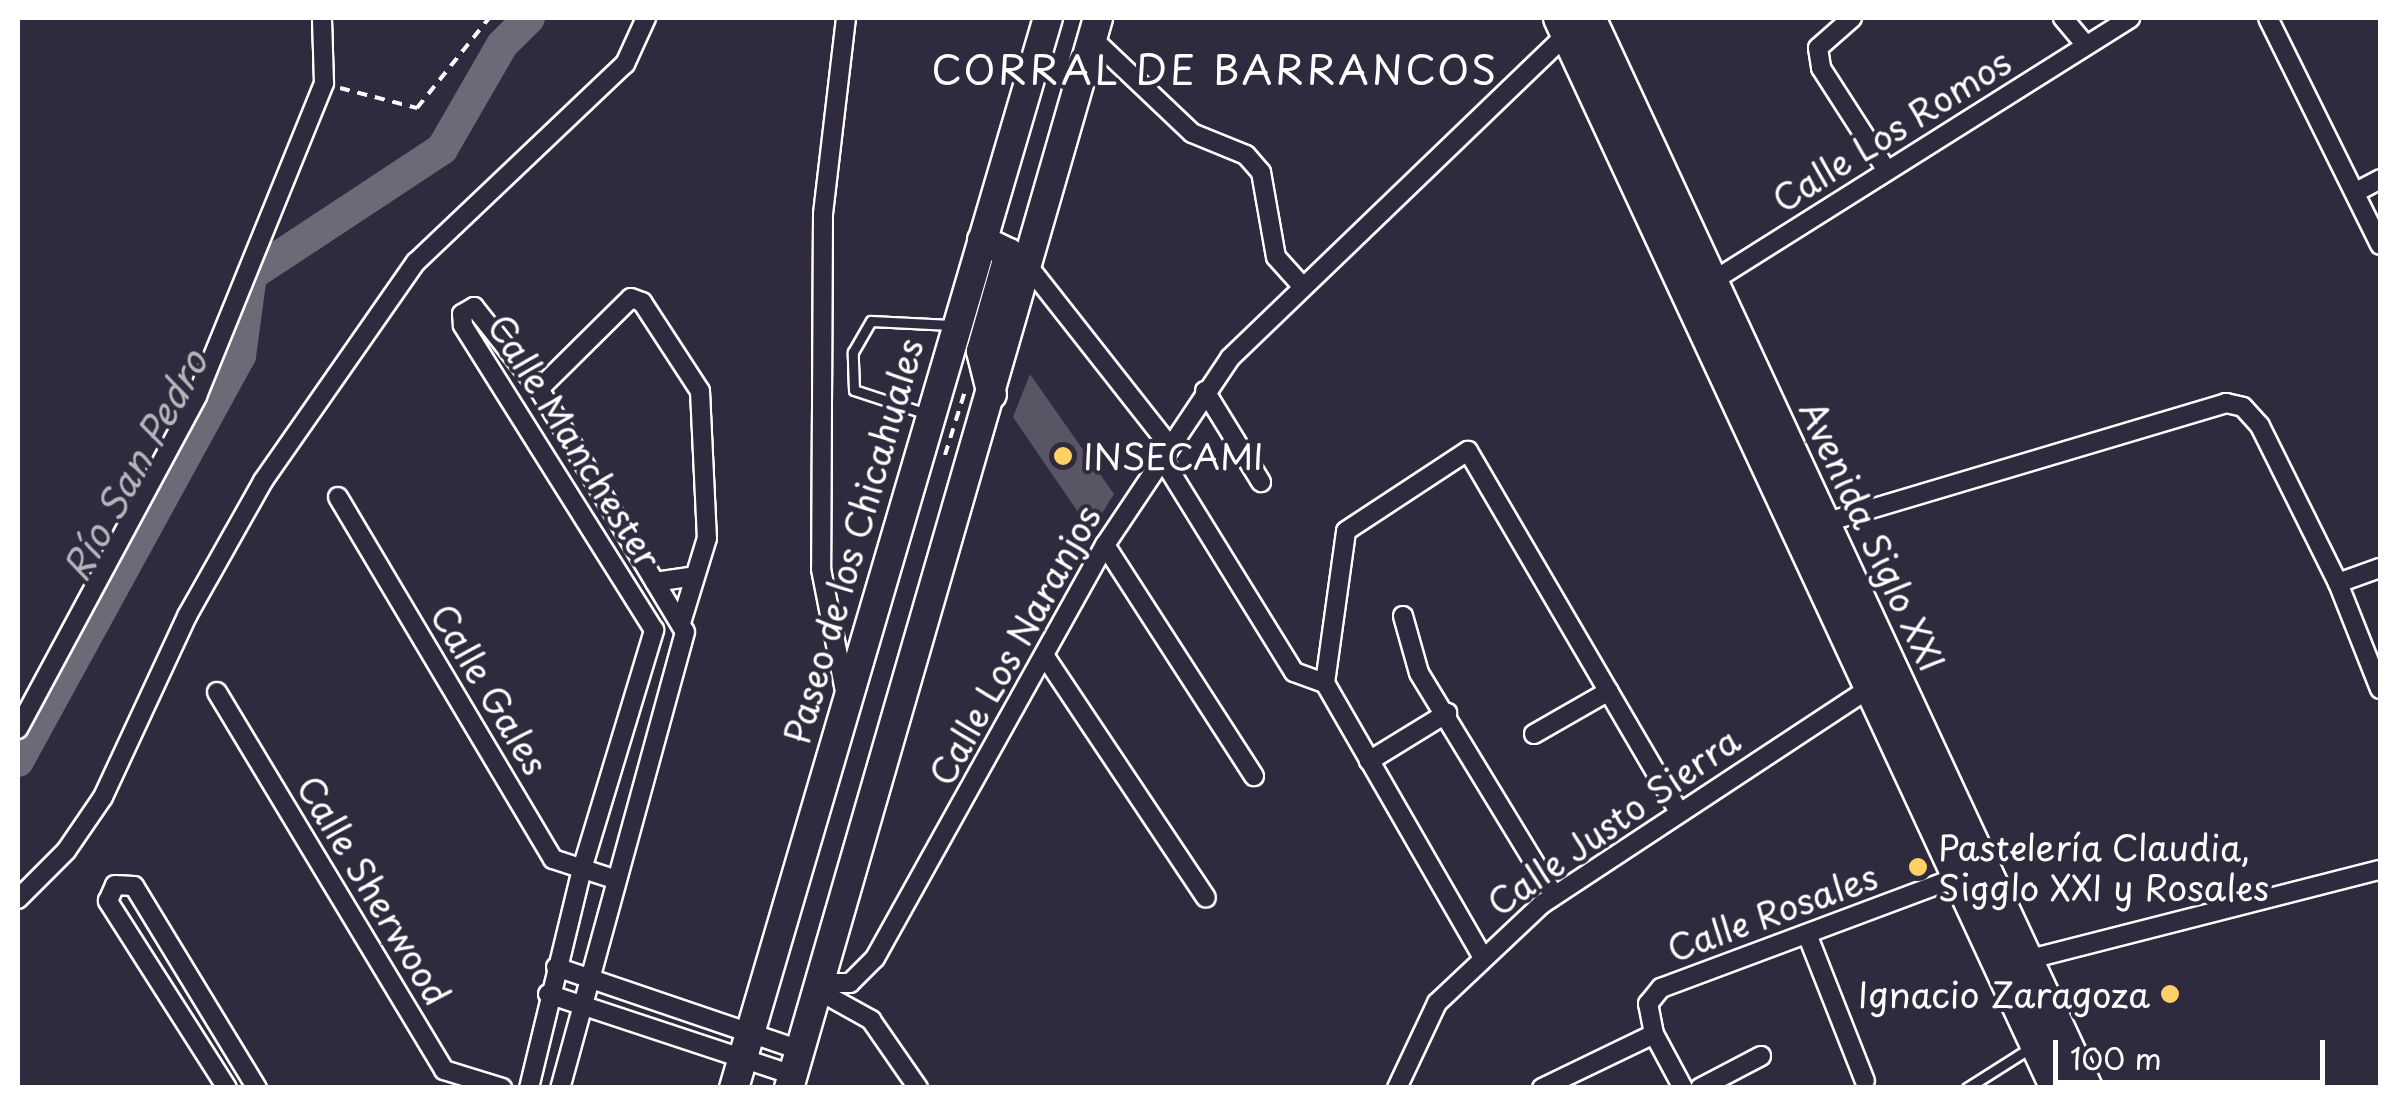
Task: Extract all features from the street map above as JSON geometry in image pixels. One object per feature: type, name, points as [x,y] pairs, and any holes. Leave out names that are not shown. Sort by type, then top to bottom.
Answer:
[{"type":"highway","points":[[1603,18],[1630,105]]},
{"type":"highway","name":"Avenida Siglo XXI","points":[[1567,23],[1630,105],[1699,290]]},
{"type":"highway","name":"Avenida Siglo XXI","points":[[1567,23],[1699,290],[1807,528],[2014,963],[2036,1044],[2057,1088]]},
{"type":"highway","name":"Avenida Siglo XXI","points":[[1807,528],[1866,690],[1958,877],[2014,963],[2086,1088]]},
{"type":"main road","name":"Paseo de los Chicahuales","points":[[734,1088],[846,697],[932,416],[954,326],[1048,18]]},
{"type":"main road","points":[[794,1071],[1095,28]]},
{"type":"main road","points":[[982,240],[1009,254],[981,351],[992,395]]},
{"type":"street","points":[[18,729],[165,466],[324,83],[322,18]]},
{"type":"street","points":[[18,899],[66,851],[103,797],[187,616],[262,480],[416,262],[625,64],[646,18]]},
{"type":"street","points":[[846,18],[823,214],[820,569],[846,697]]},
{"type":"street","points":[[1852,18],[1818,48],[1821,68],[1886,171]]},
{"type":"street","points":[[2063,18],[2086,45]]},
{"type":"street","name":"Calle Los Romos","points":[[1699,290],[2130,18]]},
{"type":"street","points":[[2268,18],[2380,245]]},
{"type":"street","name":"Calle Los Naranjos","points":[[820,987],[850,983],[875,958],[1046,658],[1105,545],[1205,391],[1300,284],[1567,23]]},
{"type":"street","points":[[1095,28],[1192,133],[1246,154],[1260,172],[1271,246],[1300,284]]},
{"type":"street","points":[[2356,192],[2380,179]]},
{"type":"street","points":[[1028,266],[1164,449],[1301,678],[1326,683]]},
{"type":"street","points":[[539,389],[622,301],[642,302],[700,391],[708,538],[682,620],[684,648],[614,879],[560,1088]]},
{"type":"street","name":"Calle Manchester","points":[[654,630],[462,325],[466,309],[485,312],[539,389],[682,620]]},
{"type":"street","points":[[1205,391],[1261,482]]},
{"type":"street","points":[[1807,528],[2226,403],[2260,426],[2338,583],[2380,690]]},
{"type":"street","points":[[1482,956],[1326,683],[1346,532],[1468,451],[1677,809]]},
{"type":"street","name":"Calle Gales","points":[[338,496],[553,859],[614,879]]},
{"type":"street","points":[[1105,545],[1254,776]]},
{"type":"street","points":[[2338,583],[2380,568]]},
{"type":"street","points":[[656,582],[696,576]]},
{"type":"street","points":[[1403,616],[1419,673],[1447,713],[1554,896]]},
{"type":"street","points":[[529,1088],[548,994],[582,869],[654,630],[682,620]]},
{"type":"street","points":[[1046,658],[1206,898]]},
{"type":"street","name":"Calle Justo Sierra","points":[[1396,1088],[1437,1002],[1482,956],[1554,896],[1677,809],[1866,690]]},
{"type":"street","points":[[1534,734],[1609,691]]},
{"type":"street","name":"Calle Sherwood","points":[[217,692],[444,1070],[502,1088]]},
{"type":"street","points":[[1370,762],[1447,713]]},
{"type":"street","points":[[2014,963],[2380,870]]},
{"type":"street","name":"Calle Rosales","points":[[1654,1034],[1648,1004],[1661,988],[1958,877]]},
{"type":"street","points":[[227,1088],[108,900],[115,885],[134,886],[257,1088]]},
{"type":"street","points":[[1807,934],[1865,1081]]},
{"type":"street","points":[[556,967],[747,1043],[794,1071]]},
{"type":"street","points":[[820,987],[870,1020],[918,1088]]},
{"type":"street","points":[[548,994],[747,1043]]},
{"type":"street","points":[[1542,1088],[1654,1034],[1684,1088]]},
{"type":"street","points":[[214,1064],[235,1052]]},
{"type":"street","points":[[1700,1088],[1761,1056]]},
{"type":"lane","points":[[932,416],[854,390],[854,352],[871,321],[954,326]]},
{"type":"lane","points":[[1967,1088],[2036,1044]]},
{"type":"path","points":[[324,83],[417,108],[489,18]]},
{"type":"building","name":"INSECAMI","points":[[1030,374],[1114,494],[1091,531],[1013,417]]},
{"type":"waterway","name":"Río San Pedro","points":[[18,761],[240,356],[251,275],[442,149],[502,45],[529,18]]},
{"type":"place","name":"INSECAMI","points":[[1063,456]]},
{"type":"place","name":"Pastelería Claudia, Sigglo XXI y Rosales","points":[[1918,867]]},
{"type":"place","name":"Ignacio Zaragoza","points":[[2170,994]]},
{"type":"district","name":"CORRAL DE BARRANCOS","points":[[1215,69]]}]
